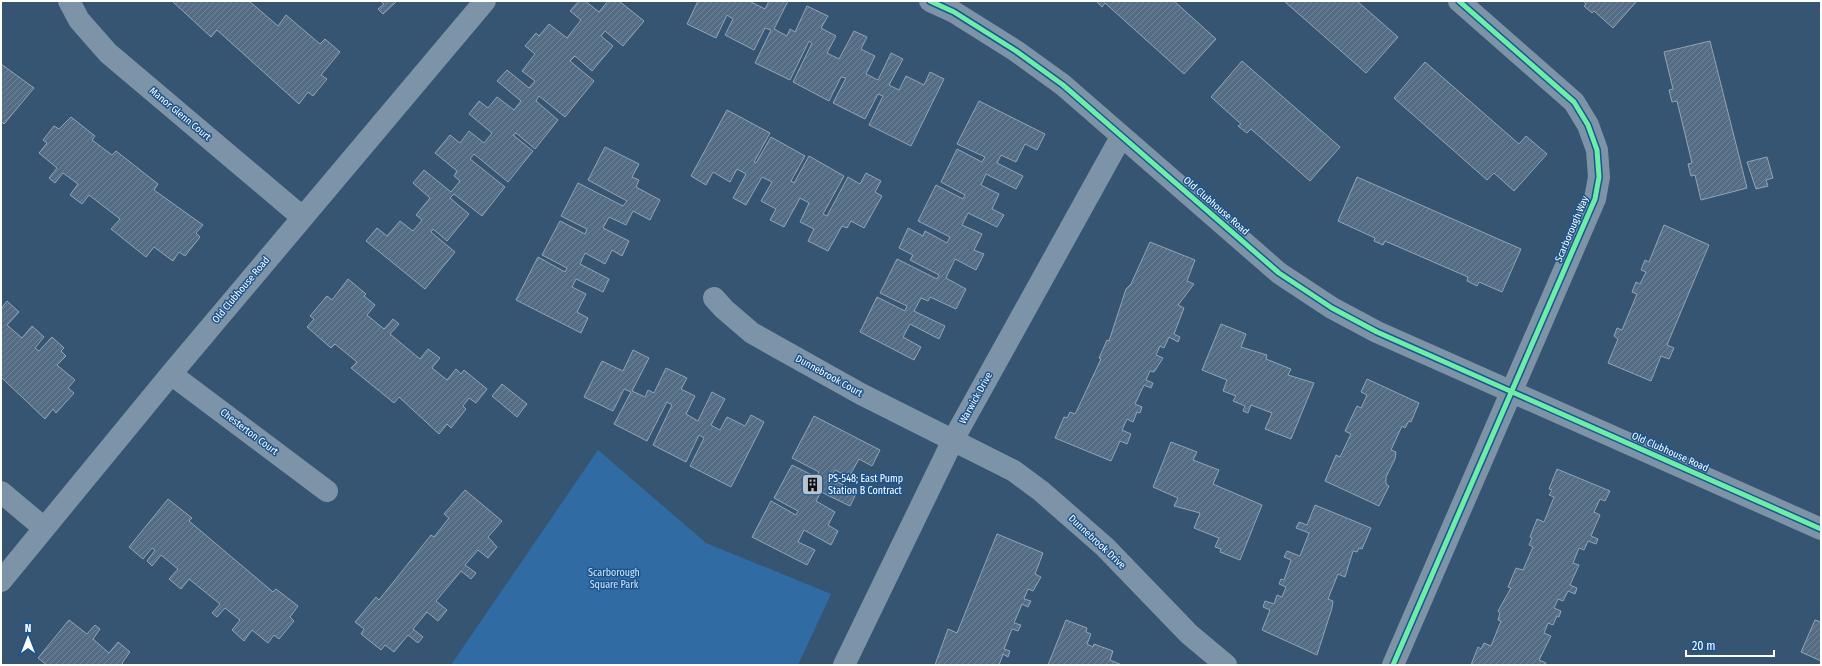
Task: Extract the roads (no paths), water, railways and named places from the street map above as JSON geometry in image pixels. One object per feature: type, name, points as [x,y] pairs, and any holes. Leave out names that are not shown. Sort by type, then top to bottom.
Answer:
[{"type":"street","name":"Manor Glenn Court","points":[[68,1],[79,20],[108,54],[302,217]]},
{"type":"street","name":"Old Clubhouse Road","points":[[1,581],[302,217],[485,1]]},
{"type":"street","name":"Old Clubhouse Road","points":[[930,1],[954,12],[1016,50],[1063,85],[1121,137],[1279,272],[1332,308],[1377,332],[1821,529]]},
{"type":"street","name":"Scarborough Way","points":[[1459,1],[1574,102],[1588,124],[1597,150],[1598,177],[1595,198],[1511,391]]},
{"type":"street","name":"Warwick Drive","points":[[844,665],[953,440],[1121,137]]},
{"type":"street","name":"Dunnebrook Court","points":[[714,298],[724,309],[752,333],[861,394],[953,440]]},
{"type":"street","name":"Chesterton Court","points":[[171,374],[327,491]]},
{"type":"street","points":[[1393,665],[1511,391]]},
{"type":"street","name":"Dunnebrook Drive","points":[[953,440],[1014,471],[1041,491],[1106,547],[1189,634],[1226,665]]},
{"type":"street","points":[[1,492],[44,528]]},
{"type":"place","name":"PS-548; East Pump Station B Contract","points":[[812,485]]},
{"type":"park label","name":"Scarborough Square Park","points":[[614,578]]}]
